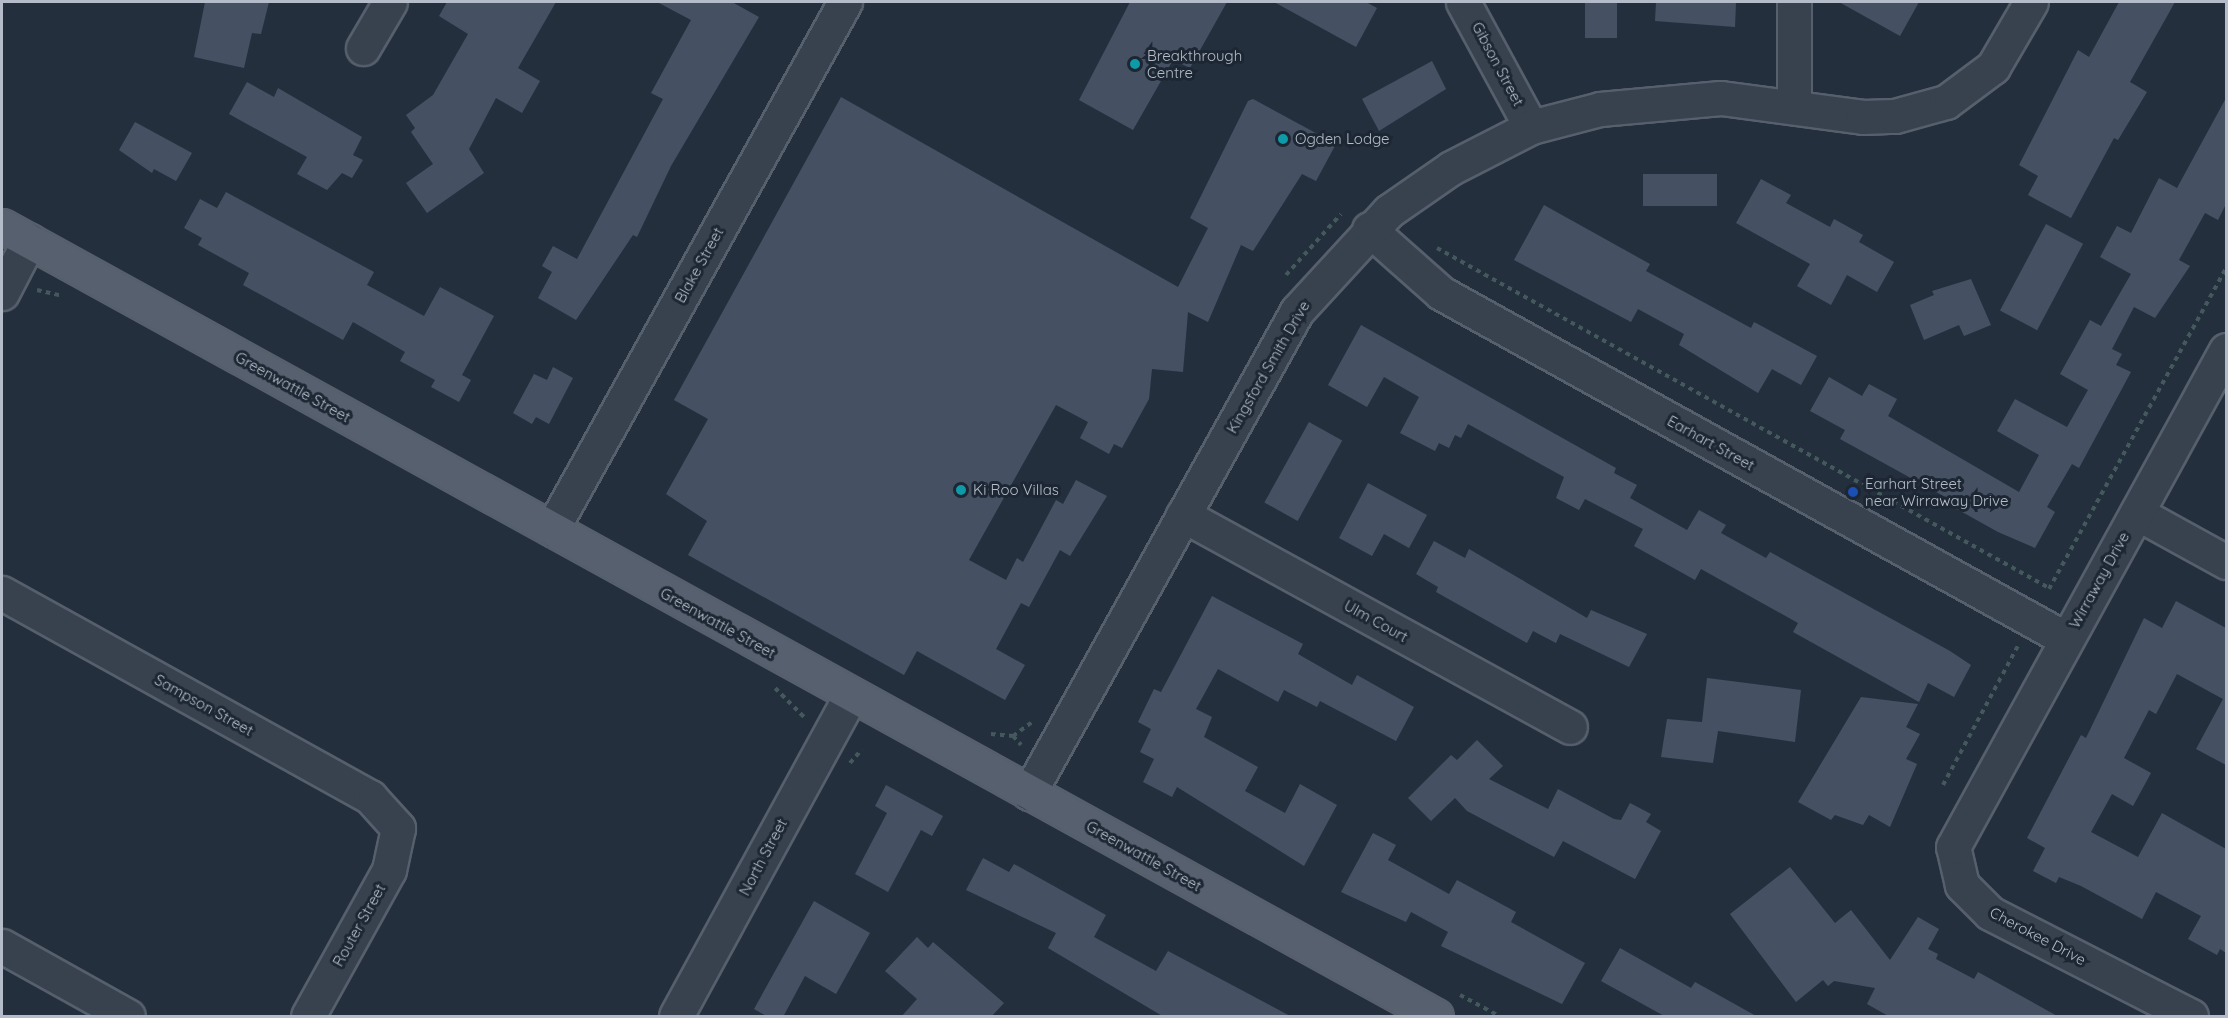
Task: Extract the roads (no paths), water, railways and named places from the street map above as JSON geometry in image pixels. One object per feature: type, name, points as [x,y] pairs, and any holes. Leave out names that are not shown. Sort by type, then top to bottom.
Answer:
[{"type":"main road","name":"Greenwattle Street","points":[[15,234],[850,697],[1436,1017]]},
{"type":"street","points":[[363,48],[390,2]]},
{"type":"street","name":"Blake Street","points":[[552,530],[845,2]]},
{"type":"street","name":"Gibson Street","points":[[1463,2],[1531,127]]},
{"type":"street","points":[[1794,2],[1794,104]]},
{"type":"street","name":"Kingsford Smith Drive","points":[[1029,793],[1297,312],[1369,229],[1451,168],[1531,127],[1600,109],[1721,98],[1794,104],[1863,117],[1895,116],[1946,102],[1993,67],[2031,2]]},
{"type":"street","name":"Earhart Street","points":[[1369,229],[1441,293],[2066,639]]},
{"type":"street","points":[[2,293],[15,234]]},
{"type":"street","name":"Wirraway Drive","points":[[1970,810],[2226,350]]},
{"type":"street","points":[[2137,513],[2226,562]]},
{"type":"street","name":"Ulm Court","points":[[1183,515],[1570,727]]},
{"type":"street","name":"Sampson Street","points":[[2,593],[370,797],[398,828]]},
{"type":"street","name":"North Street","points":[[676,1017],[850,697]]},
{"type":"street","name":"Cherokee Drive","points":[[1970,810],[1953,847],[1962,885],[1990,913],[2191,1017]]},
{"type":"street","name":"Router Street","points":[[308,1017],[389,870],[398,828]]},
{"type":"street","points":[[2,946],[128,1017]]},
{"type":"place","name":"Breakthrough Centre","points":[[1135,64]]},
{"type":"place","name":"Ogden Lodge","points":[[1283,139]]},
{"type":"place","name":"Ki Roo Villas","points":[[961,490]]},
{"type":"place","name":"Earhart Street near Wirraway Drive","points":[[1853,492]]}]
